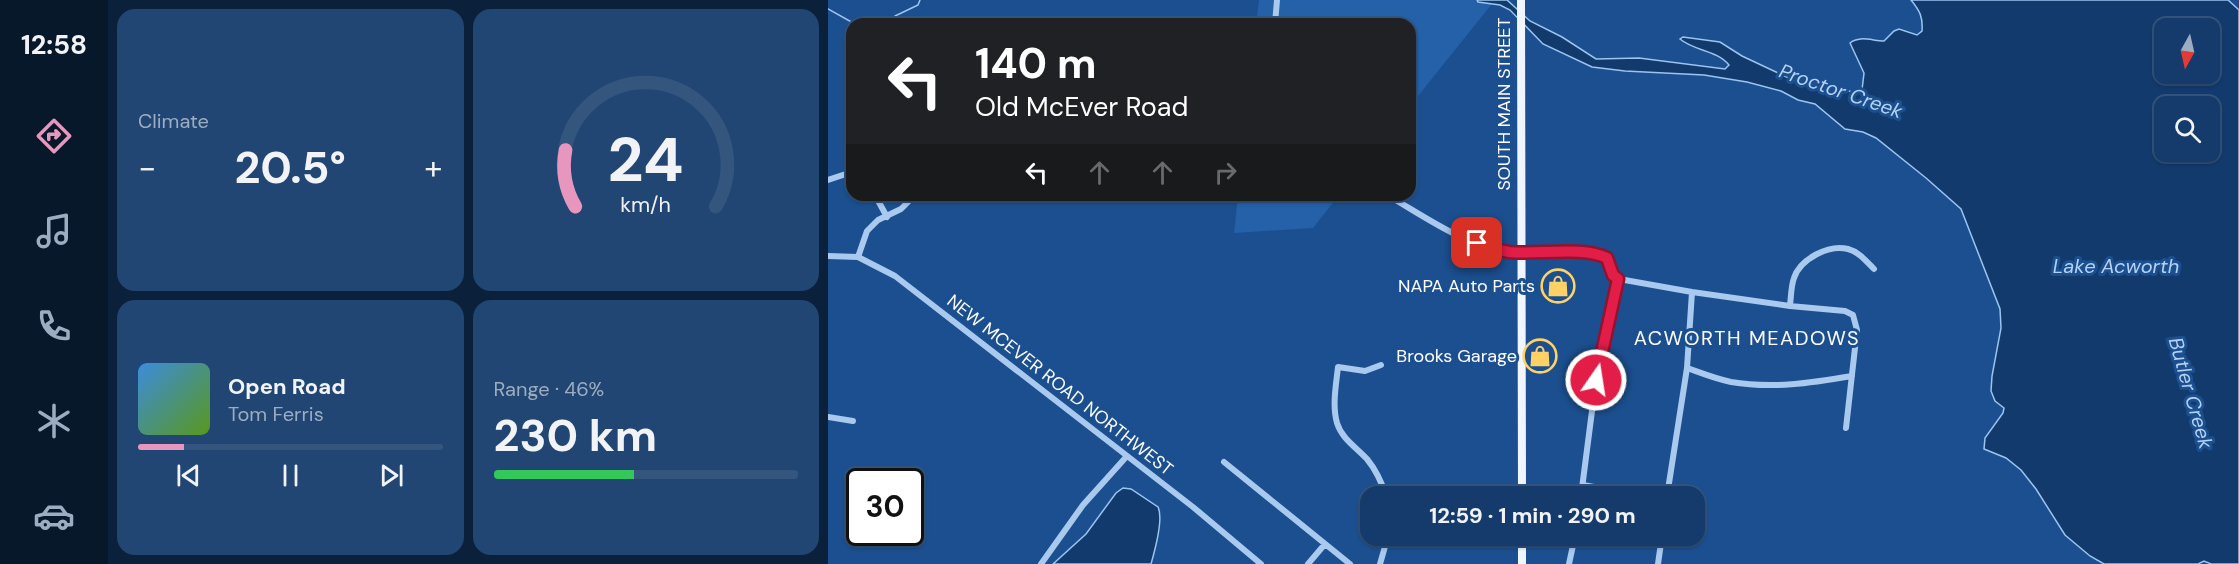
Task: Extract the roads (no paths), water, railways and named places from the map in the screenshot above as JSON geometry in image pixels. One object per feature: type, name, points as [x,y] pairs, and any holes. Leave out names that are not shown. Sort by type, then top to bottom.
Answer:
[{"type":"main road","name":"SOUTH MAIN STREET","points":[[1521,2],[1522,486]]},
{"type":"main road","points":[[1522,546],[1522,564]]},
{"type":"street","points":[[1275,18],[1276,0]]},
{"type":"street","points":[[828,180],[846,174]]},
{"type":"street","points":[[878,201],[887,217]]},
{"type":"street","points":[[858,257],[867,231],[878,220],[902,209],[909,201]]},
{"type":"street","points":[[1398,201],[1447,229],[1496,249],[1521,252],[1584,252],[1600,255],[1608,260],[1613,275],[1618,279],[1790,306],[1845,311],[1853,315],[1857,330],[1846,428]]},
{"type":"street","points":[[1790,306],[1794,278],[1801,265],[1816,254],[1830,249],[1847,248],[1860,254],[1874,269]]},
{"type":"street","name":"NEW MCEVER ROAD NORTHWEST","points":[[828,256],[858,257],[895,276],[1193,507],[1261,564]]},
{"type":"street","points":[[1589,486],[1583,485],[1596,380],[1618,279]]},
{"type":"street","points":[[1669,486],[1687,368],[1692,292]]},
{"type":"street","points":[[1382,365],[1365,371],[1338,367],[1335,402],[1337,423],[1341,431],[1374,469],[1382,486]]},
{"type":"street","points":[[1687,368],[1730,381],[1771,386],[1810,384],[1852,376]]},
{"type":"street","points":[[828,417],[853,421]]},
{"type":"street","points":[[1041,564],[1083,505],[1127,456]]},
{"type":"street","points":[[1224,462],[1350,564]]},
{"type":"street","points":[[1308,564],[1325,544]]},
{"type":"street","points":[[1380,564],[1385,546]]},
{"type":"street","points":[[1569,564],[1573,546]]},
{"type":"street","points":[[1658,564],[1661,546]]},
{"type":"water","name":"Lake Acworth","points":[[1477,0],[1507,0],[1530,21],[1562,37],[1596,59],[1639,58],[1725,69],[1729,65],[1718,56],[1680,39],[1683,37],[1720,42],[1742,56],[1795,81],[1854,92],[1862,90],[1864,73],[1850,43],[1862,39],[1884,41],[1899,29],[1917,35],[1922,31],[1921,18],[1911,0],[2228,0],[2239,10],[2239,564],[2211,564],[2204,561],[2198,564],[2104,564],[2090,556],[2065,535],[2021,470],[2006,458],[1984,449],[1985,438],[2003,413],[2004,408],[1995,401],[1991,391],[2001,328],[2000,309],[1961,209],[1876,138],[1863,132],[1845,129],[1815,104],[1798,100],[1781,91],[1747,82],[1704,75],[1592,67],[1543,44],[1510,10],[1500,5]]},
{"type":"water","points":[[1123,488],[1131,489],[1158,507],[1160,512],[1157,543],[1151,564],[1053,564],[1086,534],[1116,493]]},
{"type":"waterway","name":"Proctor Creek","points":[[894,18],[918,5],[920,0]]},
{"type":"waterway","name":"Proctor Creek","points":[[828,9],[846,19]]},
{"type":"place","name":"NAPA Auto Parts","points":[[1558,286]]},
{"type":"place","name":"Brooks Garage","points":[[1540,356]]},
{"type":"district","name":"ACWORTH MEADOWS","points":[[1747,338]]},
{"type":"water label","name":"Butler Creek","points":[[2191,393]]}]
